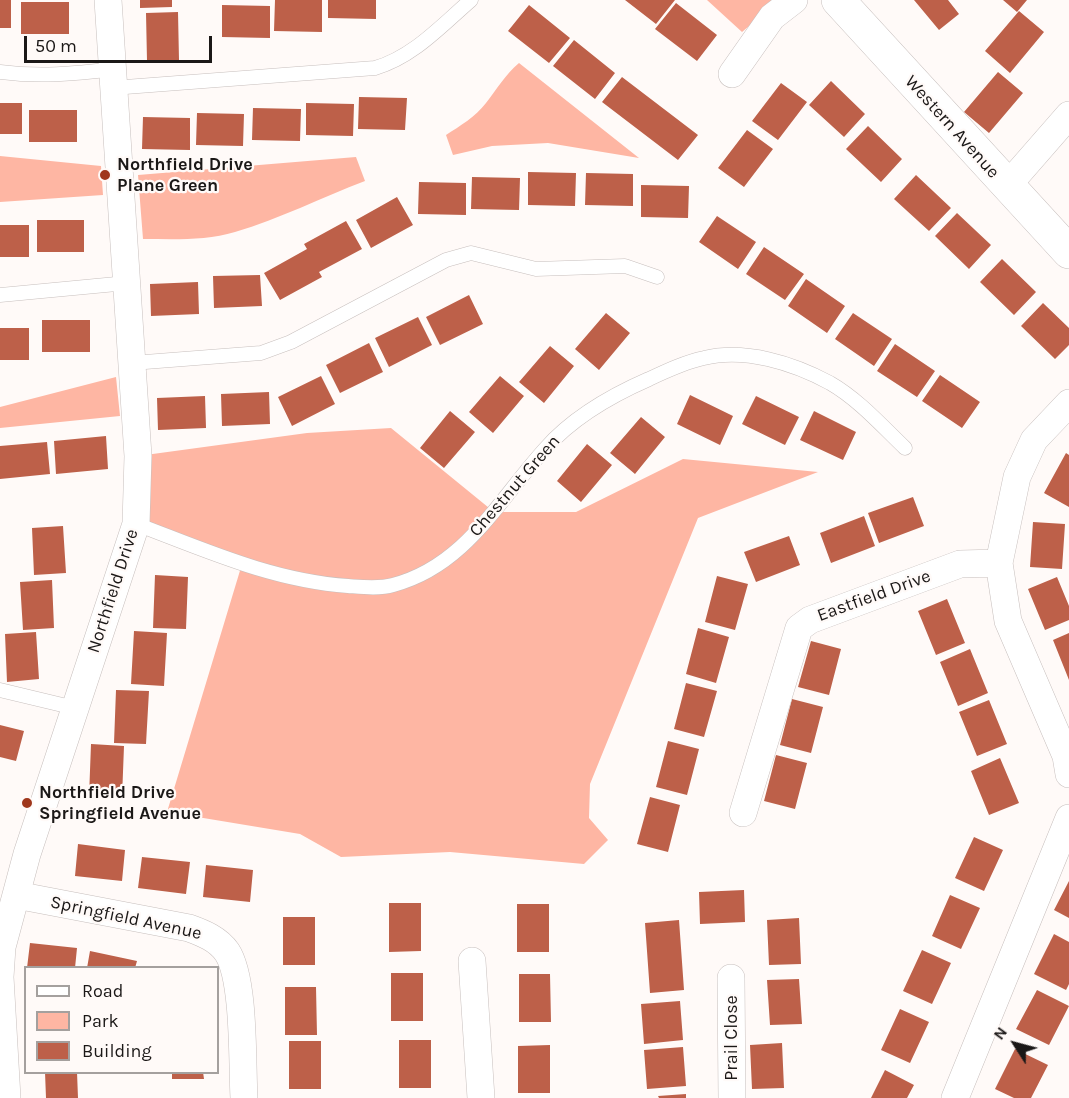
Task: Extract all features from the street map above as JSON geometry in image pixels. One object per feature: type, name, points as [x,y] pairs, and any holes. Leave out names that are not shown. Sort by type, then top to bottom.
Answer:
[{"type":"street","name":"Northfield Drive","points":[[7,1098],[0,977],[2,947],[16,895],[75,708],[136,525],[139,491],[108,0]]},
{"type":"street","points":[[732,74],[772,17],[794,0]]},
{"type":"street","name":"Western Avenue","points":[[838,0],[1069,252]]},
{"type":"street","points":[[1007,186],[1069,115]]},
{"type":"street","points":[[1069,402],[1034,440],[1017,477],[999,563],[1008,621],[1066,756],[1069,774]]},
{"type":"street","name":"Eastfield Drive","points":[[743,813],[799,628],[810,620],[960,564],[999,563]]},
{"type":"street","points":[[955,1098],[1069,818]]},
{"type":"street","name":"Springfield Avenue","points":[[16,895],[189,928],[209,935],[227,952],[234,970],[239,1005],[244,1098]]},
{"type":"street","points":[[472,961],[481,1098]]},
{"type":"street","name":"Prail Close","points":[[731,978],[732,1098]]},
{"type":"lane","points":[[0,72],[34,76],[61,75],[112,79],[375,68],[394,62],[414,50],[471,0]]},
{"type":"lane","points":[[132,363],[261,353],[291,342],[446,260],[471,253],[536,269],[625,266],[657,278]]},
{"type":"lane","points":[[0,296],[127,284]]},
{"type":"lane","name":"Chestnut Green","points":[[136,525],[270,574],[329,585],[392,586],[450,559],[481,528],[546,447],[572,422],[603,401],[704,358],[737,355],[767,359],[801,370],[831,384],[905,448]]},
{"type":"lane","points":[[0,690],[75,708]]},
{"type":"green space","points":[[707,0],[780,0],[742,32]]},
{"type":"green space","points":[[519,63],[639,158],[548,143],[492,146],[453,155],[446,135],[477,113]]},
{"type":"green space","points":[[0,156],[101,166],[103,195],[0,202]]},
{"type":"green space","points":[[356,157],[365,181],[268,221],[213,237],[143,239],[138,175]]},
{"type":"green space","points":[[116,377],[120,416],[0,428],[0,407]]},
{"type":"green space","points":[[391,428],[494,512],[576,512],[683,459],[818,472],[698,518],[590,784],[589,818],[608,840],[584,864],[450,852],[341,857],[300,834],[167,812],[242,564],[136,525],[138,456],[307,433]]},
{"type":"building","points":[[0,0],[11,0],[11,28],[0,28]]},
{"type":"building","points":[[140,0],[172,0],[172,7],[140,8]]},
{"type":"building","points":[[275,0],[322,0],[322,32],[274,31]]},
{"type":"building","points":[[328,0],[376,0],[376,19],[328,18]]},
{"type":"building","points":[[625,0],[675,0],[656,24]]},
{"type":"building","points":[[914,0],[948,0],[959,14],[939,30]]},
{"type":"building","points":[[1003,0],[1027,0],[1017,12]]},
{"type":"building","points":[[21,2],[69,2],[69,34],[21,34]]},
{"type":"building","points":[[676,3],[717,35],[697,61],[655,29]]},
{"type":"building","points":[[222,5],[270,6],[270,38],[222,37]]},
{"type":"building","points":[[529,5],[570,38],[549,63],[508,31]]},
{"type":"building","points":[[1019,11],[1044,32],[1010,73],[985,51]]},
{"type":"building","points":[[178,12],[179,60],[147,61],[146,13]]},
{"type":"building","points":[[574,40],[615,73],[595,99],[553,66]]},
{"type":"building","points":[[998,72],[1023,93],[989,133],[964,112]]},
{"type":"building","points":[[622,77],[698,135],[678,160],[602,102]]},
{"type":"building","points":[[831,81],[865,114],[844,137],[809,105]]},
{"type":"building","points":[[781,83],[807,102],[778,140],[752,121]]},
{"type":"building","points":[[359,97],[407,98],[405,130],[358,129]]},
{"type":"building","points":[[0,103],[22,103],[22,134],[0,134]]},
{"type":"building","points":[[306,103],[354,104],[353,136],[306,135]]},
{"type":"building","points":[[253,108],[301,109],[300,141],[252,140]]},
{"type":"building","points":[[29,110],[77,110],[77,142],[29,142]]},
{"type":"building","points":[[197,113],[244,114],[243,146],[196,145]]},
{"type":"building","points":[[143,117],[190,118],[190,150],[142,149]]},
{"type":"building","points":[[868,126],[902,159],[881,182],[846,149]]},
{"type":"building","points":[[747,130],[773,149],[744,187],[718,168]]},
{"type":"building","points":[[528,172],[576,173],[575,206],[528,205]]},
{"type":"building","points":[[586,173],[633,174],[633,206],[585,205]]},
{"type":"building","points":[[916,175],[951,208],[929,231],[894,199]]},
{"type":"building","points":[[472,177],[520,178],[519,210],[471,209]]},
{"type":"building","points":[[419,182],[466,183],[466,215],[418,214]]},
{"type":"building","points":[[641,185],[689,186],[688,218],[641,217]]},
{"type":"building","points":[[397,197],[413,225],[371,248],[356,220]]},
{"type":"building","points":[[957,213],[991,245],[969,269],[935,236]]},
{"type":"building","points":[[717,216],[756,242],[738,269],[699,242]]},
{"type":"building","points":[[37,220],[84,220],[84,252],[37,252]]},
{"type":"building","points":[[346,221],[362,249],[319,272],[322,277],[280,300],[264,273],[307,249],[304,244]]},
{"type":"building","points":[[0,225],[29,225],[29,257],[0,257]]},
{"type":"building","points":[[764,247],[804,274],[785,300],[746,274]]},
{"type":"building","points":[[1002,259],[1036,292],[1014,315],[980,282]]},
{"type":"building","points":[[260,275],[262,306],[214,308],[213,276]]},
{"type":"building","points":[[806,279],[845,306],[827,333],[788,306]]},
{"type":"building","points":[[198,282],[199,314],[151,316],[150,284]]},
{"type":"building","points":[[469,295],[483,324],[440,345],[426,317]]},
{"type":"building","points":[[1043,303],[1069,328],[1069,345],[1055,359],[1021,326]]},
{"type":"building","points":[[606,313],[630,333],[599,370],[575,349]]},
{"type":"building","points":[[853,313],[892,339],[874,366],[835,339]]},
{"type":"building","points":[[418,317],[432,345],[389,367],[375,338]]},
{"type":"building","points":[[42,320],[90,320],[90,352],[42,352]]},
{"type":"building","points":[[0,328],[29,328],[29,360],[0,360]]},
{"type":"building","points":[[369,343],[383,372],[340,393],[326,365]]},
{"type":"building","points":[[895,344],[935,371],[917,397],[877,371]]},
{"type":"building","points":[[550,346],[574,366],[544,403],[519,382]]},
{"type":"building","points":[[940,375],[980,402],[962,428],[922,401]]},
{"type":"building","points":[[321,376],[335,404],[292,426],[278,397]]},
{"type":"building","points":[[500,376],[524,396],[493,433],[469,412]]},
{"type":"building","points":[[269,392],[270,424],[222,426],[221,394]]},
{"type":"building","points":[[690,395],[733,416],[720,445],[677,424]]},
{"type":"building","points":[[205,396],[206,428],[158,430],[157,398]]},
{"type":"building","points":[[756,396],[799,417],[785,445],[742,424]]},
{"type":"building","points":[[450,411],[475,432],[444,468],[420,448]]},
{"type":"building","points":[[814,411],[856,432],[843,460],[800,440]]},
{"type":"building","points":[[641,417],[665,437],[635,474],[610,453]]},
{"type":"building","points":[[106,436],[108,469],[56,474],[54,441]]},
{"type":"building","points":[[47,442],[50,474],[0,479],[0,446]]},
{"type":"building","points":[[587,444],[612,465],[581,502],[557,481]]},
{"type":"building","points":[[1066,453],[1069,455],[1069,507],[1044,493]]},
{"type":"building","points":[[913,497],[924,526],[879,543],[868,513]]},
{"type":"building","points":[[864,516],[875,546],[831,563],[820,533]]},
{"type":"building","points":[[1033,522],[1065,524],[1062,569],[1030,567]]},
{"type":"building","points":[[63,526],[66,573],[34,575],[32,528]]},
{"type":"building","points":[[789,536],[800,565],[756,582],[744,552]]},
{"type":"building","points":[[155,575],[188,577],[186,629],[153,628]]},
{"type":"building","points":[[717,576],[748,584],[735,630],[705,622]]},
{"type":"building","points":[[1057,577],[1069,606],[1069,620],[1045,630],[1028,589]]},
{"type":"building","points":[[52,580],[54,628],[23,630],[20,582]]},
{"type":"building","points":[[947,599],[965,643],[936,655],[918,611]]},
{"type":"building","points":[[698,628],[729,637],[716,683],[686,674]]},
{"type":"building","points":[[134,631],[167,633],[164,686],[131,684]]},
{"type":"building","points":[[36,632],[39,679],[7,682],[5,634]]},
{"type":"building","points":[[1069,633],[1069,680],[1053,640]]},
{"type":"building","points":[[811,641],[841,649],[829,695],[798,687]]},
{"type":"building","points":[[970,649],[988,693],[958,706],[940,662]]},
{"type":"building","points":[[686,683],[717,691],[704,737],[674,729]]},
{"type":"building","points":[[116,690],[149,691],[146,744],[114,743]]},
{"type":"building","points":[[792,699],[823,707],[811,753],[780,745]]},
{"type":"building","points":[[989,700],[1007,744],[977,756],[959,712]]},
{"type":"building","points":[[0,725],[24,731],[16,761],[0,757]]},
{"type":"building","points":[[668,741],[699,749],[687,795],[656,787]]},
{"type":"building","points":[[91,744],[124,746],[122,798],[89,797]]},
{"type":"building","points":[[776,755],[807,763],[795,809],[764,801]]},
{"type":"building","points":[[1000,758],[1019,803],[989,815],[971,771]]},
{"type":"building","points":[[650,797],[680,805],[668,852],[637,844]]},
{"type":"building","points":[[974,837],[1003,850],[984,891],[955,878]]},
{"type":"building","points":[[78,844],[125,850],[122,881],[75,876]]},
{"type":"building","points":[[142,857],[190,862],[186,894],[138,888]]},
{"type":"building","points":[[206,865],[253,870],[250,902],[203,897]]},
{"type":"building","points":[[1069,881],[1069,918],[1054,910]]},
{"type":"building","points":[[744,890],[745,922],[700,924],[699,892]]},
{"type":"building","points":[[950,895],[980,908],[961,949],[932,936]]},
{"type":"building","points":[[389,903],[421,903],[421,951],[389,952]]},
{"type":"building","points":[[517,904],[549,904],[549,952],[517,952]]},
{"type":"building","points":[[283,917],[315,917],[315,965],[283,965]]},
{"type":"building","points":[[799,918],[801,964],[769,965],[767,920]]},
{"type":"building","points":[[679,920],[684,990],[650,993],[645,923]]},
{"type":"building","points":[[1054,934],[1069,942],[1069,984],[1066,990],[1034,974]]},
{"type":"building","points":[[30,943],[77,948],[75,966],[27,966]]},
{"type":"building","points":[[922,950],[951,963],[932,1004],[903,991]]},
{"type":"building","points":[[90,951],[137,961],[136,966],[87,966]]},
{"type":"building","points":[[391,973],[423,973],[423,1021],[391,1021]]},
{"type":"building","points":[[519,974],[550,974],[551,1022],[519,1022]]},
{"type":"building","points":[[799,979],[802,1024],[770,1025],[767,980]]},
{"type":"building","points":[[285,987],[316,987],[317,1035],[285,1035]]},
{"type":"building","points":[[1037,990],[1069,1006],[1049,1045],[1016,1029]]},
{"type":"building","points":[[680,1001],[683,1040],[644,1044],[641,1004]]},
{"type":"building","points":[[900,1009],[929,1022],[910,1063],[881,1050]]},
{"type":"building","points":[[399,1040],[431,1040],[431,1088],[399,1088]]},
{"type":"building","points":[[289,1041],[321,1041],[321,1089],[289,1089]]},
{"type":"building","points":[[782,1043],[784,1088],[752,1089],[750,1045]]},
{"type":"building","points":[[550,1045],[550,1093],[518,1093],[518,1046]]},
{"type":"building","points":[[683,1047],[686,1086],[647,1089],[644,1050]]},
{"type":"building","points":[[1015,1049],[1048,1065],[1031,1098],[1014,1098],[995,1089]]},
{"type":"building","points":[[885,1070],[914,1085],[907,1098],[871,1098]]},
{"type":"building","points":[[45,1074],[77,1074],[78,1098],[46,1098]]},
{"type":"building","points":[[172,1074],[203,1074],[204,1079],[172,1079]]},
{"type":"building","points":[[686,1094],[686,1098],[659,1098],[658,1096]]},
{"type":"place","name":"Northfield Drive Plane Green","points":[[105,175]]},
{"type":"place","name":"Northfield Drive Springfield Avenue","points":[[27,803]]}]
